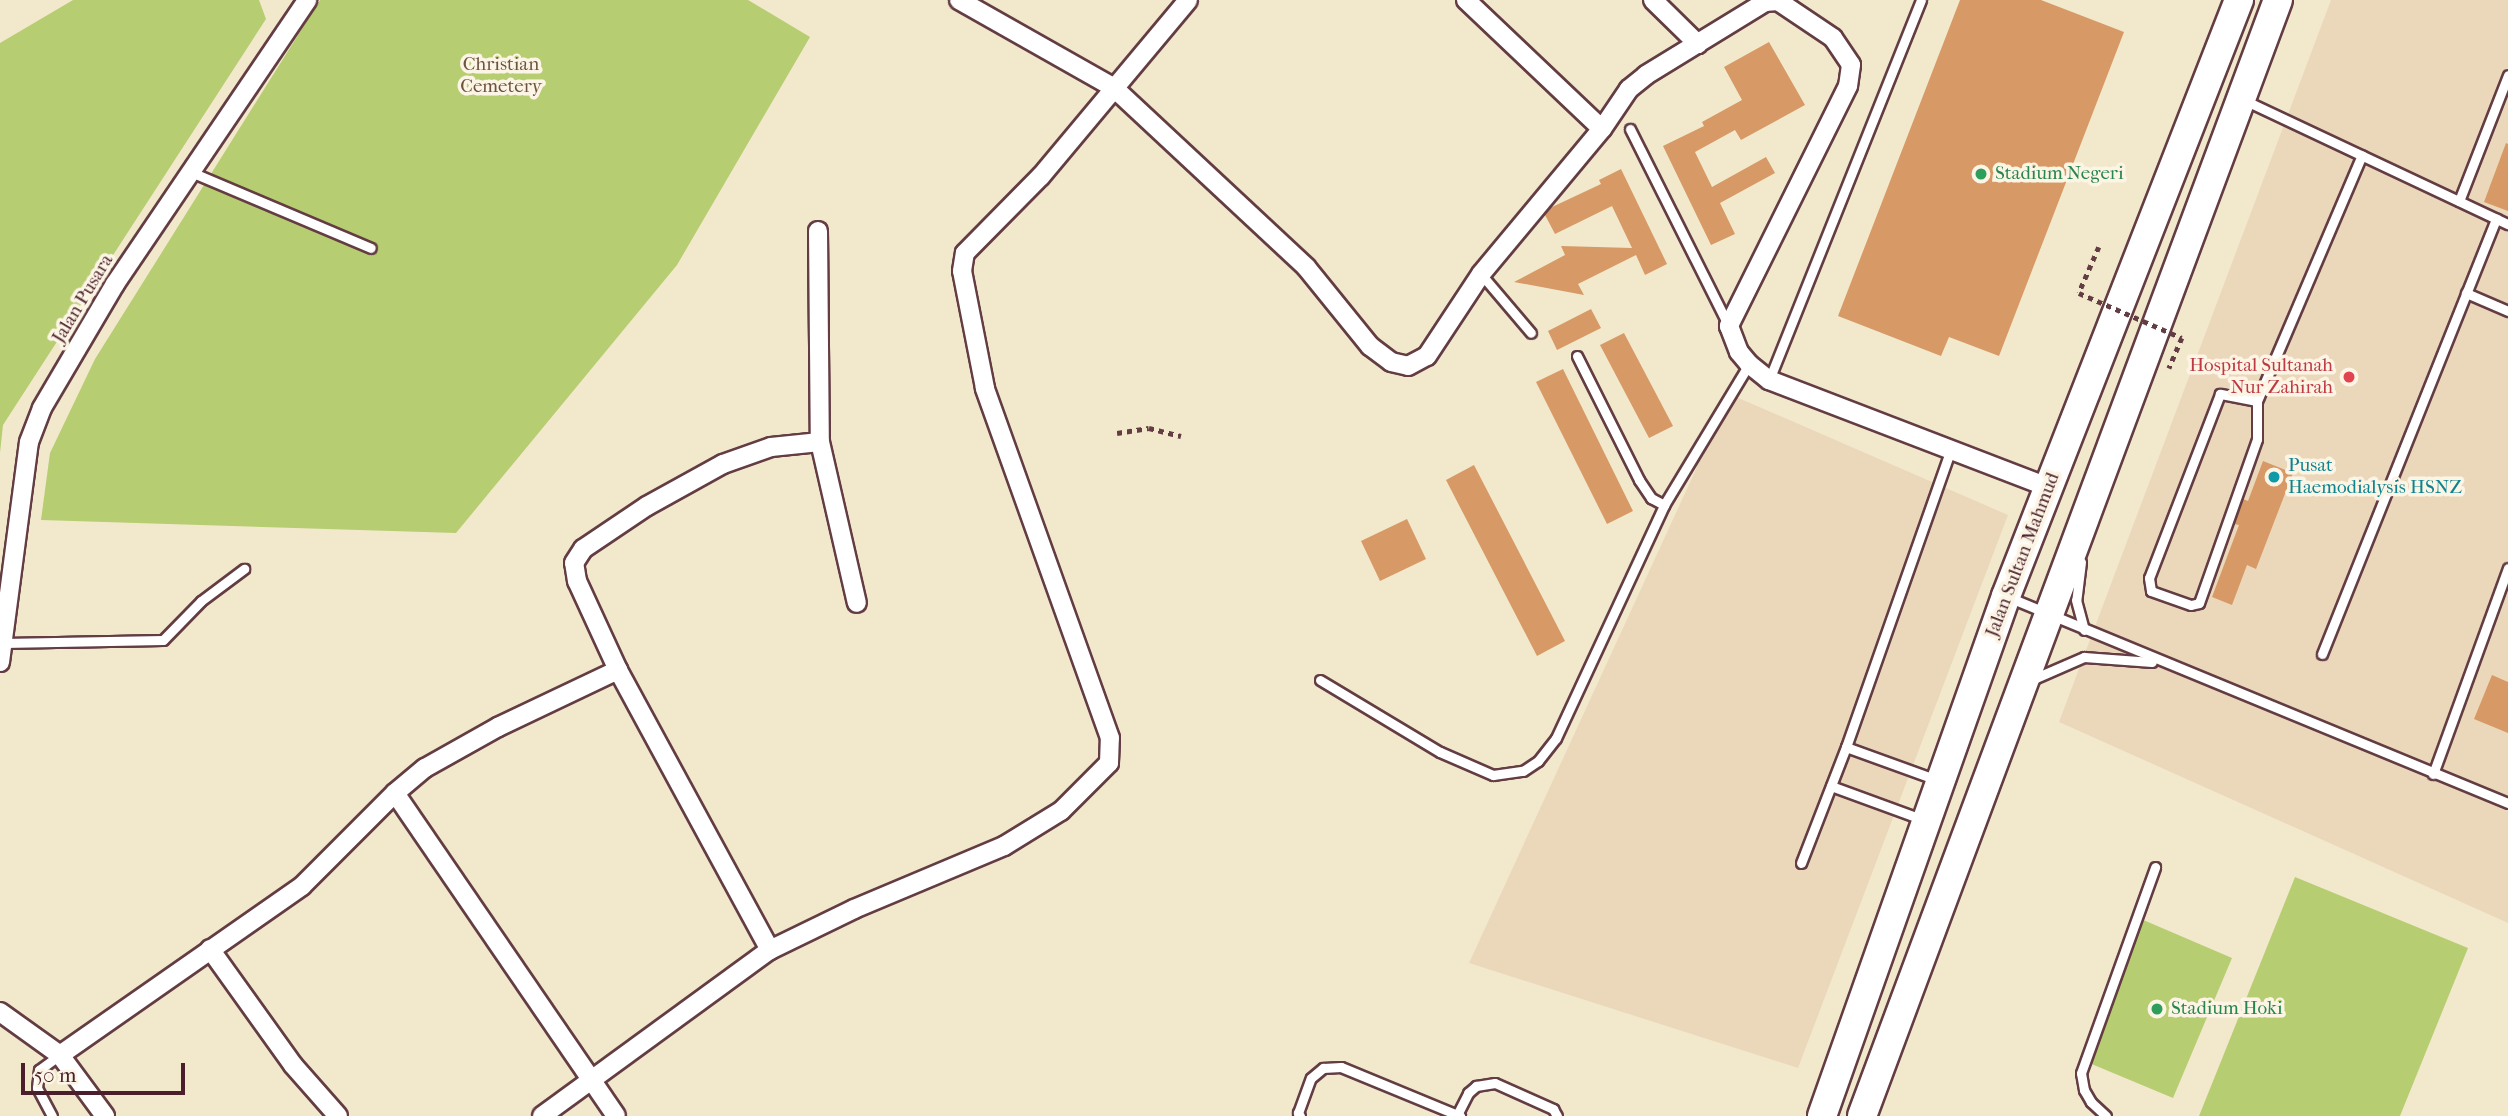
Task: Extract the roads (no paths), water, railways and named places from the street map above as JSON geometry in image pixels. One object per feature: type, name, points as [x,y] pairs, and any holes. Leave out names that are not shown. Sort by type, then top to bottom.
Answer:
[{"type":"main road","name":"Jalan Sultan Mahmud","points":[[1822,1116],[2006,596],[2239,0]]},
{"type":"main road","points":[[1870,1113],[2048,614],[2278,0]]},
{"type":"street","name":"Jalan Pusara","points":[[0,662],[3,623],[29,442],[38,419],[115,284],[307,0]]},
{"type":"street","points":[[959,0],[1113,87],[1306,267],[1370,346],[1391,362],[1409,366],[1427,356],[1481,274],[1601,129],[1629,89],[1646,75],[1765,1],[1778,1],[1833,38],[1851,65],[1847,86],[1729,326],[1739,352],[1769,380],[2048,487]]},
{"type":"street","points":[[542,1116],[771,950],[854,909],[1004,846],[1061,811],[1109,763],[1111,738],[985,388],[962,271],[965,253],[1041,176],[1188,0]]},
{"type":"street","points":[[1466,0],[1601,129]]},
{"type":"street","points":[[1653,0],[1699,44]]},
{"type":"street","points":[[818,231],[820,442],[857,603]]},
{"type":"street","points":[[771,950],[618,670],[577,581],[574,563],[583,549],[647,506],[723,464],[771,447],[820,442]]},
{"type":"street","points":[[60,1055],[302,886],[395,793],[425,768],[452,751],[618,670]]},
{"type":"street","points":[[395,793],[616,1116]]},
{"type":"street","points":[[210,949],[293,1065],[338,1116]]},
{"type":"street","points":[[0,1012],[60,1055],[105,1116]]},
{"type":"lane","points":[[1769,380],[1921,0]]},
{"type":"lane","points":[[2459,201],[2508,75]]},
{"type":"lane","points":[[2242,99],[2508,224]]},
{"type":"lane","points":[[1630,129],[1729,326]]},
{"type":"lane","points":[[2258,401],[2220,394],[2149,578],[2151,591],[2191,605],[2199,603],[2257,439],[2258,401],[2362,155]]},
{"type":"lane","points":[[191,172],[372,248]]},
{"type":"lane","points":[[2322,654],[2496,219]]},
{"type":"lane","points":[[1481,274],[1531,333]]},
{"type":"lane","points":[[2466,293],[2508,310]]},
{"type":"lane","points":[[1577,356],[1639,480],[1651,498],[1664,505]]},
{"type":"lane","points":[[1320,680],[1440,752],[1493,775],[1523,771],[1538,761],[1556,738],[1664,505],[1749,364]]},
{"type":"lane","points":[[1801,863],[1846,747],[1951,449]]},
{"type":"lane","points":[[2084,630],[2077,600],[2087,511]]},
{"type":"lane","points":[[2433,774],[2508,568]]},
{"type":"lane","points":[[3,643],[163,640],[201,601],[244,569]]},
{"type":"lane","points":[[2006,596],[2508,803]]},
{"type":"lane","points":[[2022,685],[2084,657],[2161,662]]},
{"type":"lane","points":[[1846,747],[1940,782]]},
{"type":"lane","points":[[1831,786],[1926,821]]},
{"type":"lane","points":[[2106,1116],[2091,1102],[2084,1090],[2081,1073],[2155,866]]},
{"type":"lane","points":[[52,1116],[37,1088],[39,1070],[60,1055]]},
{"type":"lane","points":[[1300,1116],[1298,1113],[1311,1078],[1323,1068],[1341,1067],[1458,1115],[1476,1086],[1495,1083],[1553,1109],[1557,1116]]},
{"type":"place","name":"Stadium Negeri","points":[[1981,174]]},
{"type":"place","name":"Hospital Sultanah Nur Zahirah","points":[[2349,377]]},
{"type":"place","name":"Pusat Haemodialysis HSNZ","points":[[2274,477]]},
{"type":"place","name":"Stadium Hoki","points":[[2157,1009]]},
{"type":"park label","name":"Christian Cemetery","points":[[501,76]]}]
